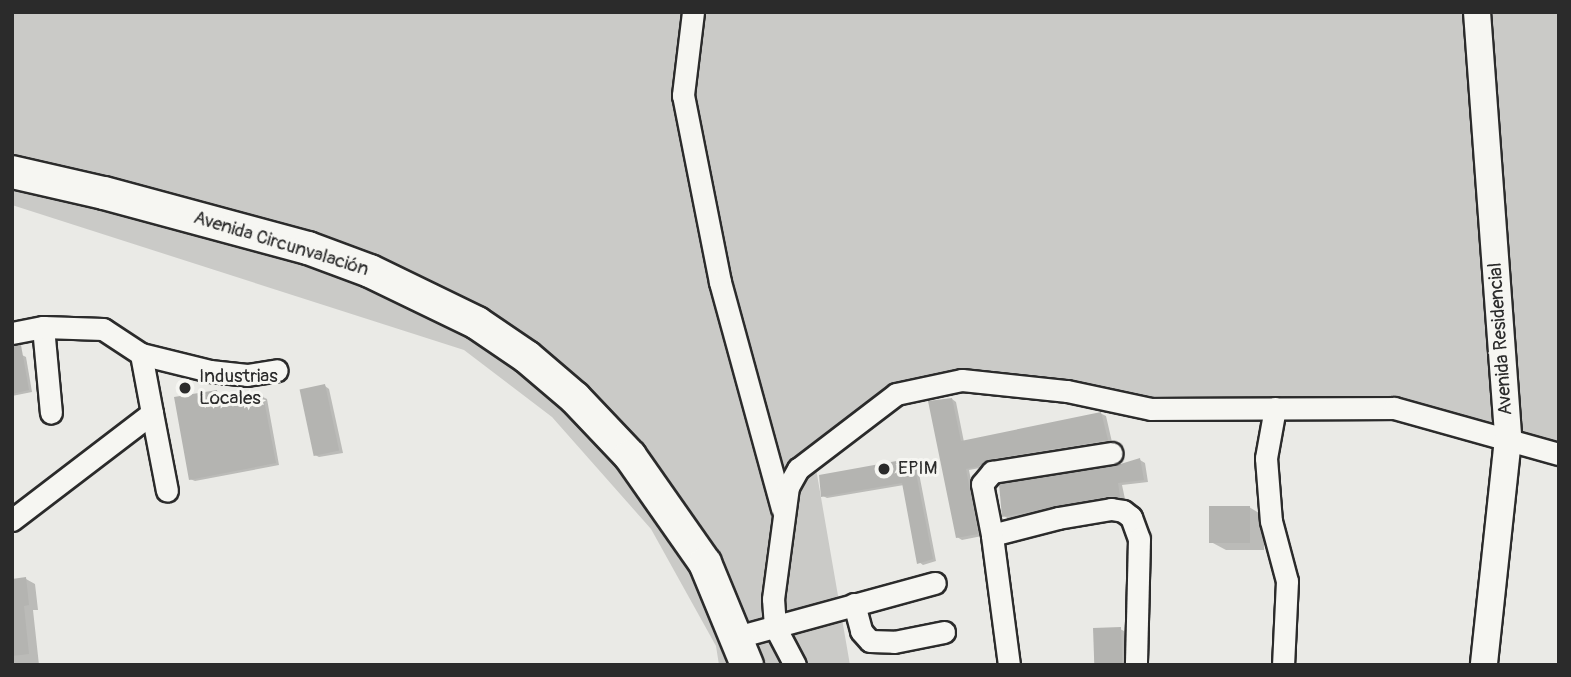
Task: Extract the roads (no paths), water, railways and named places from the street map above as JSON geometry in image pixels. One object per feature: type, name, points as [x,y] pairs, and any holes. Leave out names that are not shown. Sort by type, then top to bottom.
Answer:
[{"type":"highway","name":"Avenida Circunvalación","points":[[12,172],[104,193],[309,248],[370,271],[477,323],[527,357],[575,398],[630,456],[705,563],[742,651]]},
{"type":"main road","name":"Avenida Residencial","points":[[1477,12],[1508,439],[1484,665]]},
{"type":"street","points":[[693,12],[683,95],[720,282],[782,511]]},
{"type":"street","points":[[43,327],[51,413]]},
{"type":"street","points":[[12,333],[43,327],[103,330],[141,354],[210,370],[247,375],[278,370]]},
{"type":"street","points":[[141,354],[167,491]]},
{"type":"street","points":[[795,665],[775,626],[773,599],[782,511],[788,486],[798,469],[896,394],[962,380],[1067,391],[1151,409],[1394,408],[1559,454]]},
{"type":"street","points":[[1275,408],[1266,458],[1271,521],[1287,581],[1283,665]]},
{"type":"street","points":[[12,520],[152,413]]},
{"type":"street","points":[[764,443],[780,463],[798,469]]},
{"type":"street","points":[[1009,665],[992,535],[982,484],[992,472],[1112,453]]},
{"type":"street","points":[[992,535],[1058,518],[1111,509],[1123,511],[1131,517],[1139,539],[1136,665]]},
{"type":"street","points":[[742,651],[775,626],[935,583]]},
{"type":"street","points":[[854,604],[861,631],[870,640],[894,642],[944,632]]},
{"type":"place","name":"Industrias Locales","points":[[185,388]]},
{"type":"place","name":"EPIM","points":[[884,469]]}]
